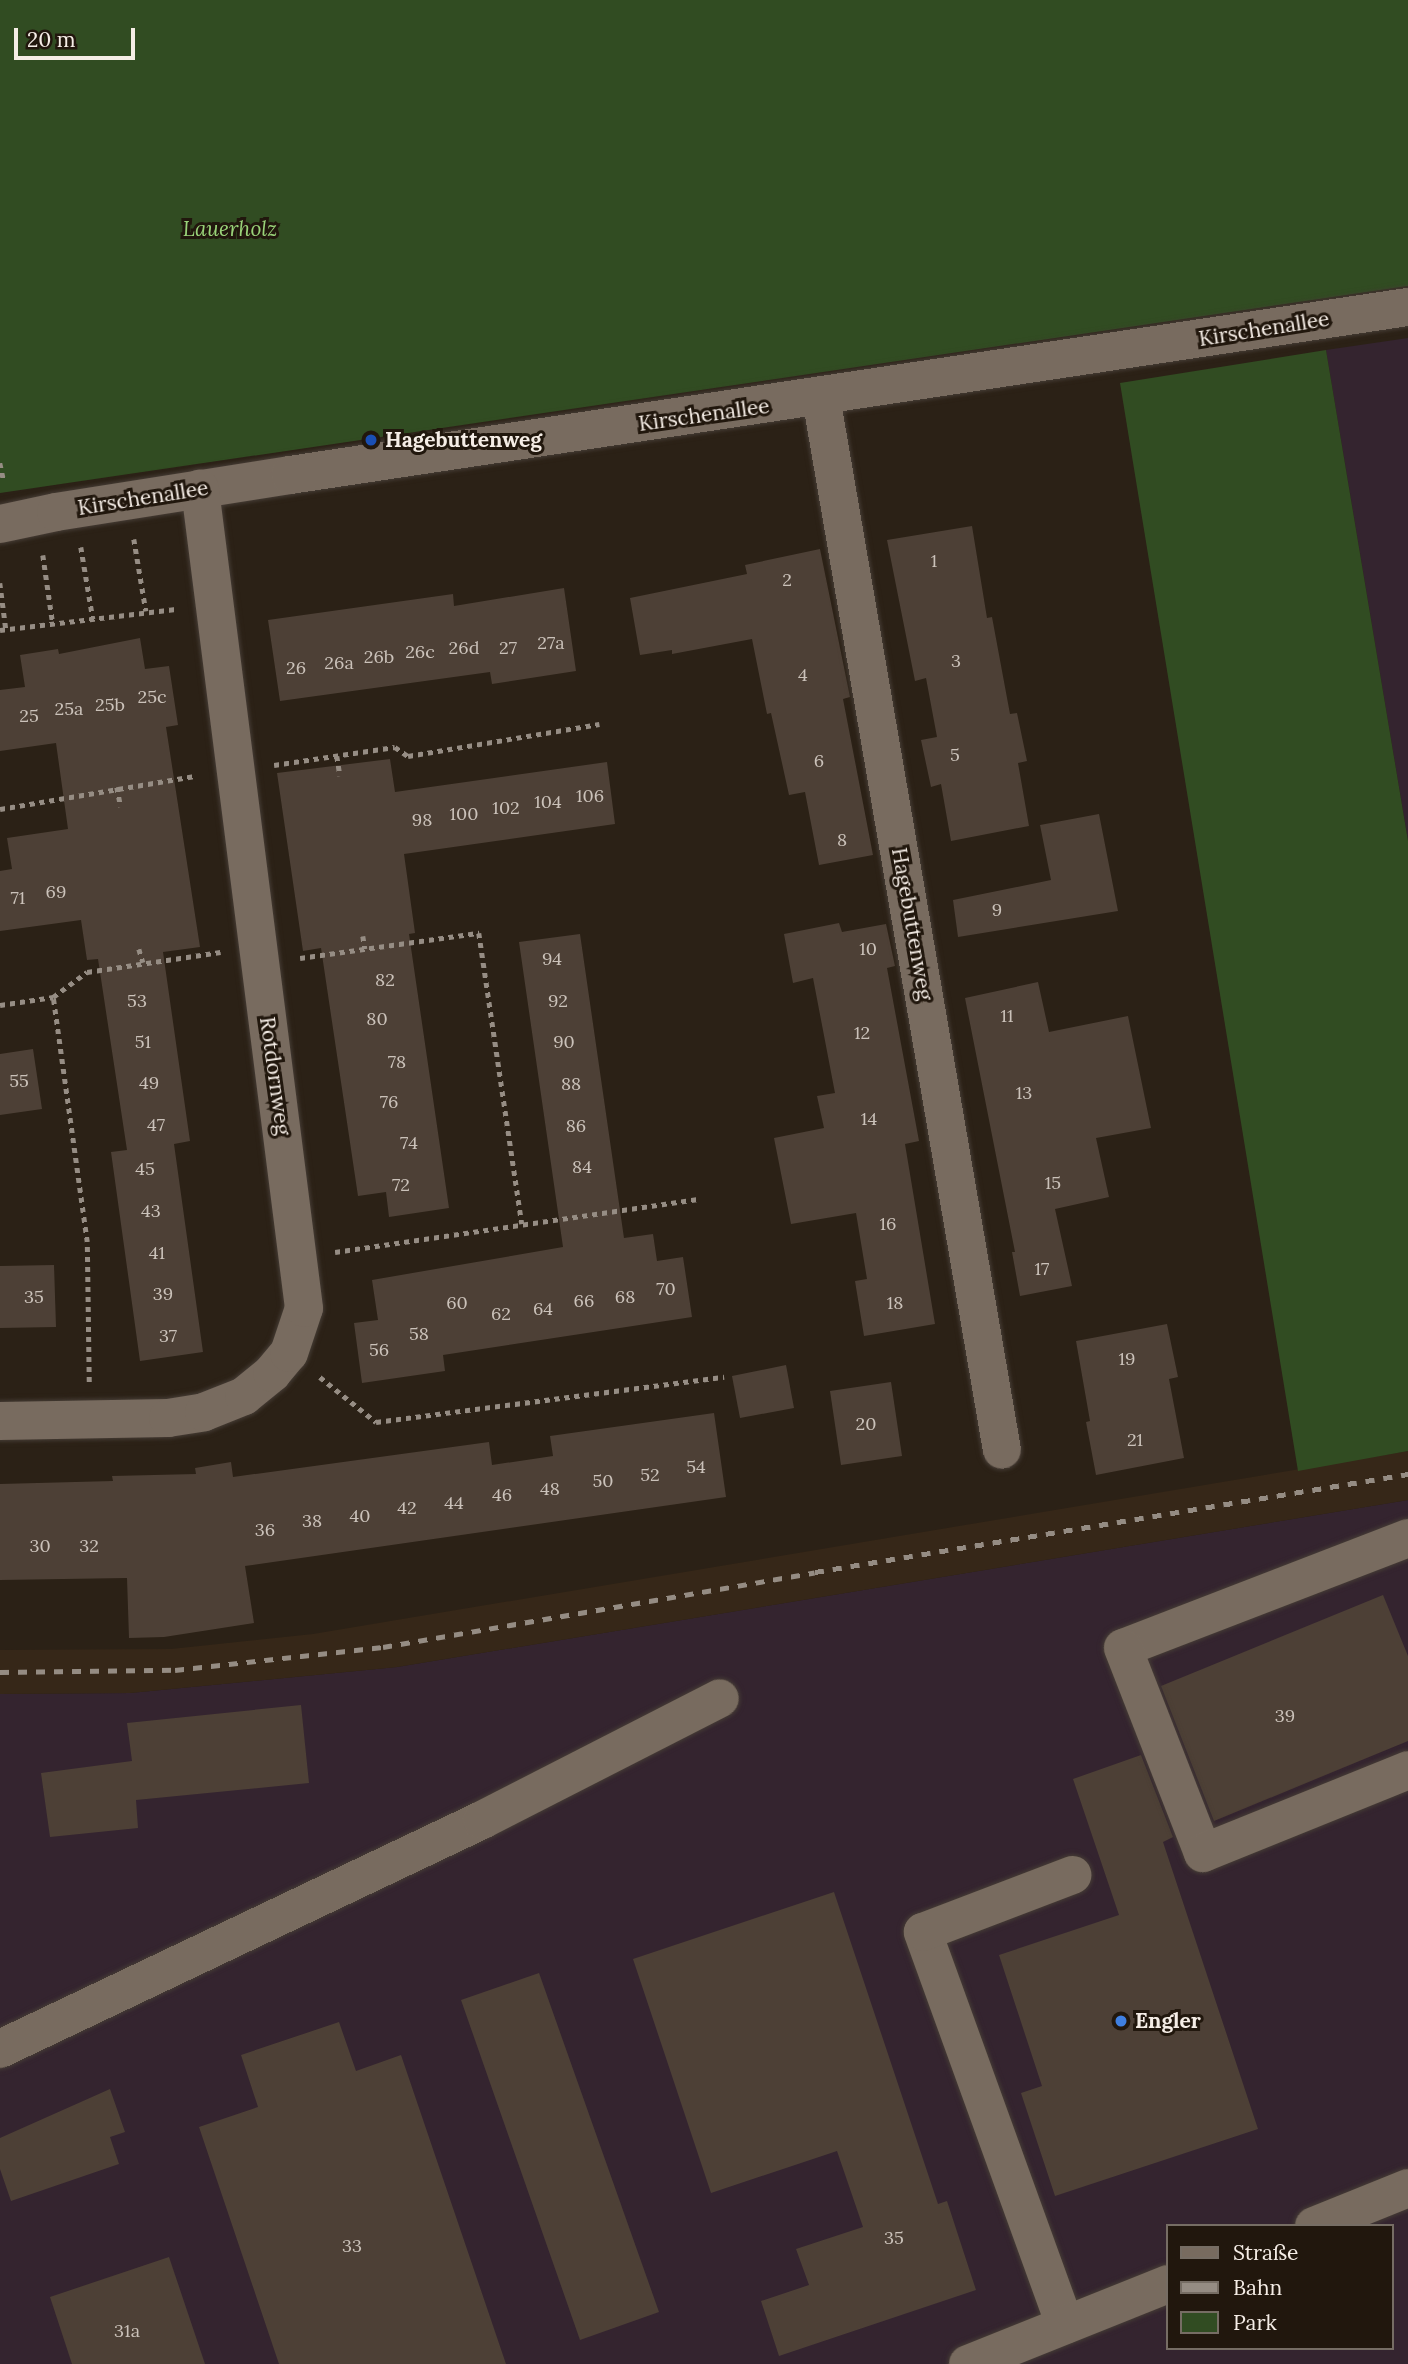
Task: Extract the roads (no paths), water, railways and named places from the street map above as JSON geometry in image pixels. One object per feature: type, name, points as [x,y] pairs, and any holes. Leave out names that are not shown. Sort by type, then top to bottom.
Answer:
[{"type":"street","name":"Kirschenallee","points":[[0,524],[127,500],[1408,307]]},
{"type":"street","name":"Hagebuttenweg","points":[[821,397],[1002,1450]]},
{"type":"street","name":"Rotdornweg","points":[[0,1421],[169,1418],[204,1412],[244,1396],[272,1373],[289,1353],[304,1308],[200,489]]},
{"type":"street","points":[[1408,1538],[1405,1536],[1123,1648],[1203,1853],[1408,1770]]},
{"type":"street","points":[[0,2049],[482,1820],[720,1698]]},
{"type":"street","points":[[1065,2325],[923,1932],[1072,1875]]},
{"type":"street","points":[[1319,2224],[1408,2188]]},
{"type":"street","points":[[968,2364],[1166,2285]]},
{"type":"railway","points":[[0,1672],[175,1670],[383,1647],[1408,1474]]},
{"type":"place","name":"Hagebuttenweg","points":[[371,440]]},
{"type":"place","name":"Engler","points":[[1121,2021]]},
{"type":"park label","name":"Lauerholz","points":[[230,229]]}]
